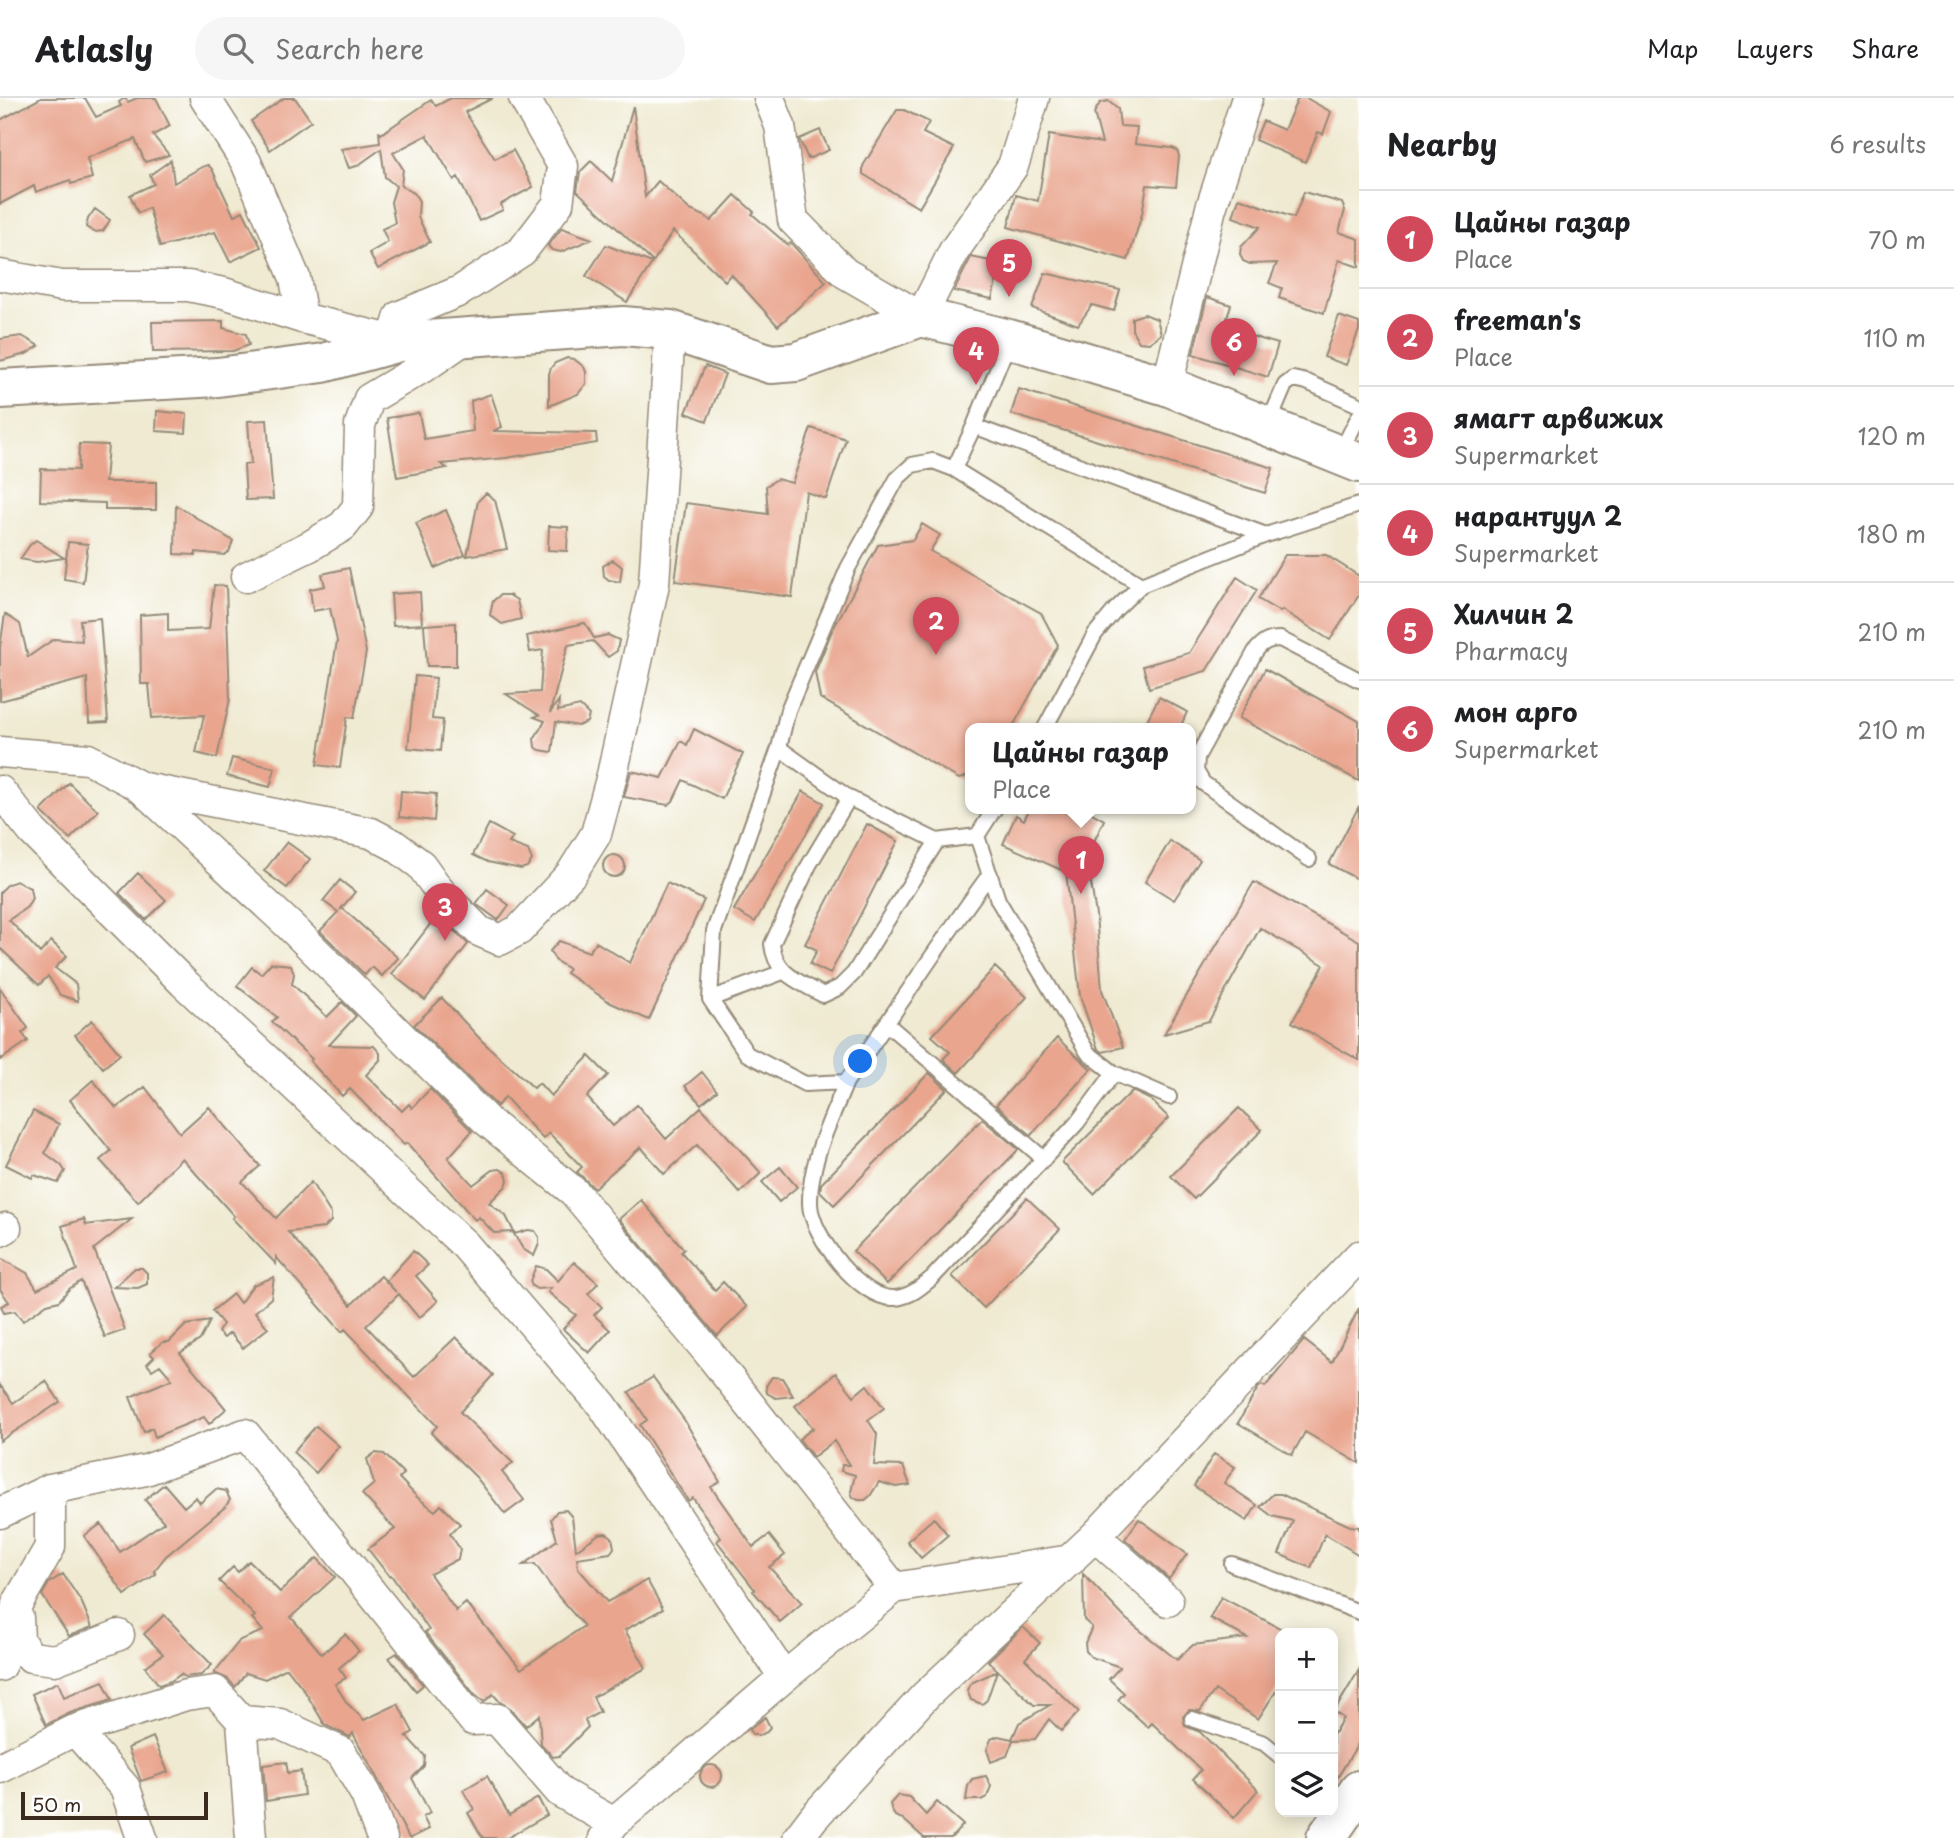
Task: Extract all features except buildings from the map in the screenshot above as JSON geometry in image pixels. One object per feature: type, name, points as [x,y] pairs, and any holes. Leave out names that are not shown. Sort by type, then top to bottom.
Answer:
[{"type":"street","points":[[205,98],[246,162],[295,278],[302,318]]},
{"type":"street","points":[[399,342],[396,329],[400,316],[460,291],[522,251],[558,204],[563,166],[524,98]]},
{"type":"street","points":[[769,98],[780,126],[793,220],[845,273],[920,317],[1009,339],[1167,386],[1349,460]]},
{"type":"street","points":[[0,389],[218,377],[323,363],[399,342],[622,326],[670,330],[771,364],[783,364],[827,352],[920,317],[954,251],[1013,166],[1034,98]]},
{"type":"street","points":[[1167,386],[1211,208],[1247,98]]},
{"type":"street","points":[[0,275],[62,286],[188,286],[224,293],[302,318],[399,342]]},
{"type":"street","points":[[139,786],[371,833],[394,845],[421,865],[441,893],[479,931],[500,940],[519,930],[571,874],[596,834],[612,775],[654,584],[670,330]]},
{"type":"street","points":[[246,577],[310,547],[343,526],[358,507],[360,425],[369,399],[466,338]]},
{"type":"street","points":[[0,752],[88,759],[139,786],[290,926],[487,1121],[574,1192],[709,1353],[894,1588]]},
{"type":"street","points":[[0,792],[33,832],[184,983],[465,1245],[603,1406],[784,1677]]},
{"type":"street","points":[[798,1838],[925,1696],[1095,1536],[1359,1256]]},
{"type":"street","points":[[0,1513],[50,1489],[146,1470],[244,1434],[474,1720],[497,1719],[560,1791],[609,1831],[784,1677],[894,1588],[1071,1560]]},
{"type":"street","points":[[0,1666],[8,1651],[17,1604],[50,1546],[50,1489]]},
{"type":"street","points":[[1095,1536],[1168,1601]]},
{"type":"street","points":[[17,1604],[19,1641],[31,1657],[55,1660],[118,1634]]},
{"type":"street","points":[[0,1768],[75,1730],[186,1695],[215,1691],[242,1721],[251,1838]]},
{"type":"street","points":[[242,1721],[280,1724],[341,1752],[366,1795],[382,1838]]},
{"type":"street","points":[[75,1730],[125,1788],[142,1838]]},
{"type":"lane","points":[[954,469],[1009,339]]},
{"type":"lane","points":[[1267,427],[1285,385],[1293,379],[1307,382],[1359,405]]},
{"type":"lane","points":[[1349,460],[1359,416]]},
{"type":"lane","points":[[974,426],[1266,535]]},
{"type":"lane","points":[[846,1082],[805,1084],[747,1054],[710,999],[714,931],[779,748],[788,710],[848,568],[897,479],[912,465],[933,461],[954,469],[1141,585]]},
{"type":"lane","points":[[1048,723],[1095,634],[1115,609],[1141,585],[1266,535],[1359,505]]},
{"type":"lane","points":[[1196,764],[1197,757],[1255,652],[1270,639],[1280,639],[1359,680]]},
{"type":"lane","points":[[779,748],[849,797],[937,841],[977,836]]},
{"type":"lane","points":[[1196,772],[1203,783],[1309,859]]},
{"type":"lane","points":[[849,797],[809,865],[772,944],[774,958],[783,972],[823,995],[840,987],[854,973],[937,841]]},
{"type":"lane","points":[[977,836],[991,814]]},
{"type":"lane","points":[[977,836],[998,901],[1088,1054],[1114,1073],[1169,1097]]},
{"type":"lane","points":[[990,874],[941,941],[846,1082],[817,1160],[811,1185],[810,1208],[823,1240],[843,1270],[871,1290],[892,1298],[911,1294],[932,1278],[1044,1159],[1077,1123],[1114,1073]]},
{"type":"lane","points":[[710,999],[783,972]]},
{"type":"lane","points":[[887,1024],[1044,1159]]},
{"type":"lane","points":[[1232,1563],[1359,1612]]},
{"type":"lane","points":[[1192,1719],[1264,1743],[1278,1754]]},
{"type":"place","name":"Хилчин 2","points":[[1009,297]]},
{"type":"place","name":"мон арго","points":[[1234,376]]},
{"type":"place","name":"нарантуул 2","points":[[976,385]]},
{"type":"place","name":"freeman's","points":[[936,655]]},
{"type":"place","name":"Цайны газар","points":[[1081,894]]},
{"type":"place","name":"ямагт арвижих","points":[[445,941]]}]
